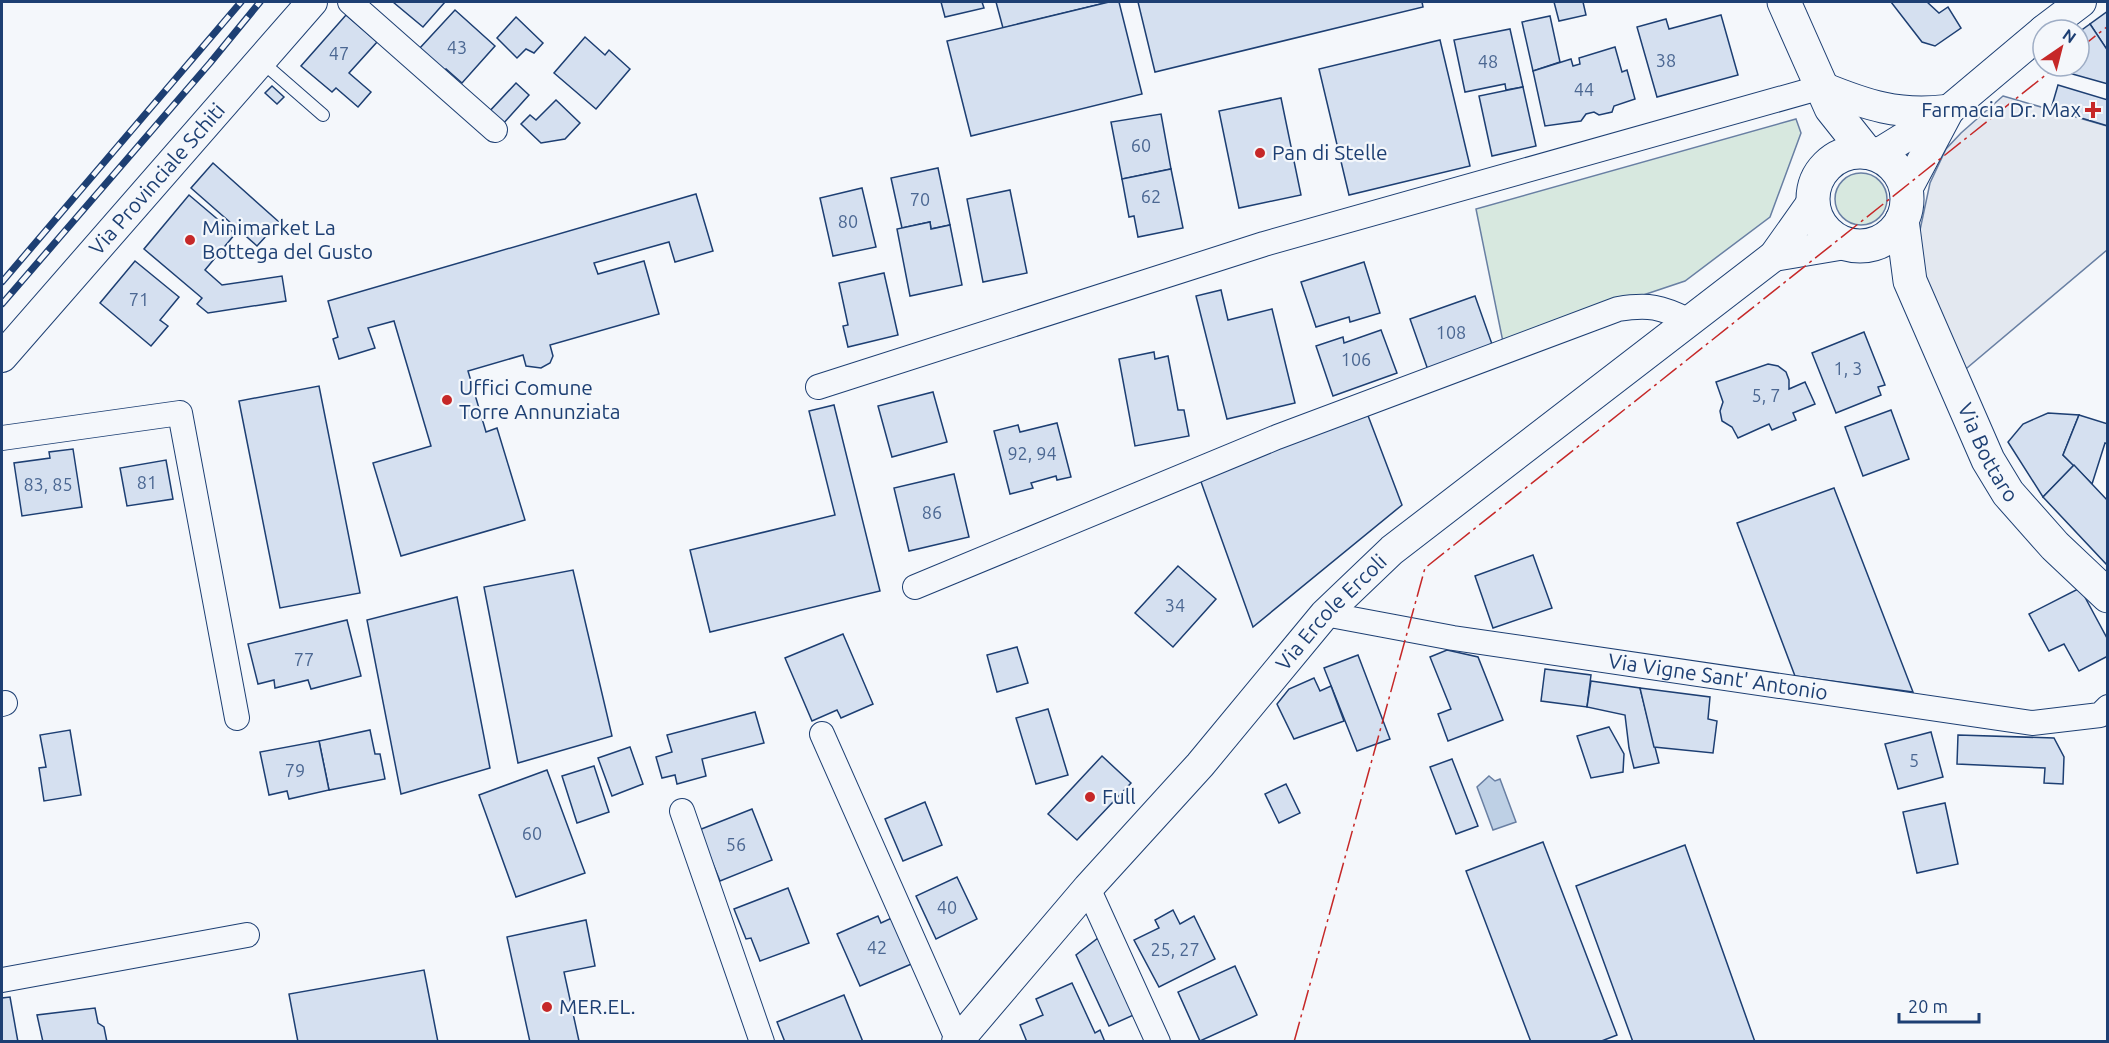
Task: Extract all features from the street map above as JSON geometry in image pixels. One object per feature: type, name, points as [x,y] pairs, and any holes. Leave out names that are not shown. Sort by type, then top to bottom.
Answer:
[{"type":"main road","points":[[1784,2],[1827,97],[1871,154],[1896,169],[1904,206],[1893,233],[1881,242],[1856,245],[1822,228],[1813,201],[1817,178],[1836,159],[1851,153],[1871,154]]},
{"type":"main road","points":[[1824,169],[1827,97]]},
{"type":"main road","name":"Via Bottaro","points":[[1904,206],[1910,281],[1988,460],[2008,493],[2055,546],[2108,596]]},
{"type":"main road","name":"Via Bottaro","points":[[1856,245],[1910,281]]},
{"type":"street","name":"Via Provinciale Schiti","points":[[2,357],[312,2]]},
{"type":"street","points":[[350,2],[495,130]]},
{"type":"street","points":[[2061,18],[2081,2]]},
{"type":"street","points":[[1871,154],[1949,110],[2031,42]]},
{"type":"street","points":[[818,387],[1264,244],[1827,97],[1887,110],[1917,113],[1949,110]]},
{"type":"street","points":[[1904,206],[1949,110]]},
{"type":"street","name":"Via Ercole Ercoli","points":[[957,1041],[1088,888],[1200,765],[1325,614],[1392,550],[1774,256],[1813,201]]},
{"type":"street","name":"Via Ercole Ercoli","points":[[1774,256],[1856,245]]},
{"type":"street","points":[[915,587],[1277,437],[1618,309],[1643,305],[1663,308],[1688,320]]},
{"type":"street","points":[[2,438],[180,413],[237,718]]},
{"type":"street","name":"Via Vigne Sant' Antonio","points":[[1325,614],[1453,638],[2032,723],[2100,715],[2108,707]]},
{"type":"street","points":[[822,734],[957,1041]]},
{"type":"street","points":[[682,811],[762,1041]]},
{"type":"street","points":[[1088,888],[1158,1041]]},
{"type":"street","points":[[2,980],[247,935]]},
{"type":"lane","points":[[261,60],[323,115]]},
{"type":"shaded area","points":[[2003,96],[2107,126],[2107,250],[1961,373],[1921,267],[1920,230],[1930,183],[1946,149]]},
{"type":"shaded area","points":[[1796,119],[1801,133],[1770,217],[1685,281],[1503,342],[1476,209]]},
{"type":"shaded area","points":[[1856,173],[1866,173],[1880,180],[1887,199],[1880,218],[1866,225],[1856,225],[1846,221],[1839,214],[1835,204],[1835,194],[1839,184],[1846,177]]},
{"type":"water","points":[[1489,776],[1495,781],[1500,779],[1516,822],[1493,830],[1477,787]]},
{"type":"building","points":[[393,2],[445,2],[423,27]]},
{"type":"building","points":[[941,2],[982,2],[984,8],[945,17]]},
{"type":"building","points":[[996,2],[1109,2],[1003,28]]},
{"type":"building","points":[[1109,2],[1119,2],[1142,94],[971,136],[947,41]]},
{"type":"building","points":[[1138,2],[1422,2],[1423,7],[1155,72]]},
{"type":"building","points":[[1554,2],[1583,2],[1586,15],[1559,21]]},
{"type":"building","points":[[1891,2],[1927,2],[1939,13],[1948,7],[1961,28],[1935,46],[1922,42]]},
{"type":"building","points":[[455,10],[495,46],[462,83],[446,69],[443,71],[419,49]]},
{"type":"building","points":[[2108,11],[2108,50],[2091,26]]},
{"type":"building","points":[[346,15],[377,42],[349,73],[371,92],[358,107],[336,88],[332,92],[301,66]]},
{"type":"building","points":[[1721,15],[1738,75],[1657,97],[1637,27],[1666,19],[1669,29]]},
{"type":"building","points":[[1550,16],[1560,62],[1533,71],[1522,22]]},
{"type":"building","points":[[516,17],[543,43],[534,53],[526,49],[517,58],[497,38]]},
{"type":"building","points":[[2091,26],[2108,51],[2108,84],[2087,78],[2091,78]]},
{"type":"building","points":[[1510,29],[1523,87],[1506,90],[1505,84],[1465,92],[1454,40]]},
{"type":"building","points":[[585,37],[605,55],[609,50],[630,69],[596,109],[554,73]]},
{"type":"building","points":[[1440,40],[1470,166],[1349,195],[1319,69]]},
{"type":"building","points":[[1615,47],[1622,72],[1627,70],[1635,99],[1614,106],[1612,112],[1599,115],[1594,112],[1586,114],[1581,121],[1545,126],[1533,71],[1571,59],[1573,66],[1580,64],[1579,58]]},
{"type":"building","points":[[516,83],[529,95],[502,125],[487,114]]},
{"type":"building","points":[[2058,85],[2108,100],[2108,126],[2051,109]]},
{"type":"building","points":[[272,86],[284,97],[277,104],[265,93]]},
{"type":"building","points":[[1523,87],[1536,146],[1492,156],[1479,96]]},
{"type":"building","name":"Pan di Stelle","points":[[1281,98],[1301,195],[1239,208],[1219,111]]},
{"type":"building","points":[[556,100],[580,123],[565,139],[541,143],[521,124],[530,115],[536,120]]},
{"type":"building","points":[[1161,114],[1171,169],[1122,179],[1111,122]]},
{"type":"building","points":[[213,163],[279,222],[257,246],[191,188]]},
{"type":"building","points":[[938,168],[950,225],[931,229],[930,222],[902,228],[891,178]]},
{"type":"building","points":[[1171,169],[1183,228],[1138,237],[1134,216],[1129,217],[1122,179]]},
{"type":"building","points":[[862,188],[876,247],[833,256],[820,198]]},
{"type":"building","points":[[1010,190],[1027,273],[983,282],[967,199]]},
{"type":"building","name":"Uffici Comune Torre Annunziata","points":[[696,194],[713,251],[675,262],[669,242],[594,263],[598,274],[644,261],[659,314],[550,345],[553,356],[550,363],[541,368],[526,366],[523,355],[468,371],[486,432],[497,428],[525,520],[401,556],[373,463],[431,446],[394,321],[368,328],[375,348],[339,359],[333,339],[338,337],[328,301]]},
{"type":"building","points":[[189,195],[235,234],[205,270],[222,285],[282,276],[286,301],[208,313],[197,304],[202,298],[144,249]]},
{"type":"building","points":[[930,222],[931,229],[950,225],[962,285],[910,296],[897,229]]},
{"type":"building","points":[[135,261],[179,297],[160,320],[168,326],[151,346],[100,303]]},
{"type":"building","points":[[1364,262],[1380,313],[1350,322],[1349,317],[1316,327],[1301,282]]},
{"type":"building","points":[[884,273],[898,335],[848,347],[843,326],[848,325],[839,283]]},
{"type":"building","points":[[1221,290],[1228,320],[1272,309],[1295,403],[1227,419],[1196,296]]},
{"type":"building","points":[[1475,296],[1493,347],[1428,370],[1410,319]]},
{"type":"building","points":[[1381,330],[1397,373],[1333,396],[1316,346],[1343,337],[1344,343]]},
{"type":"building","points":[[1864,332],[1885,385],[1878,387],[1881,395],[1836,413],[1812,353]]},
{"type":"building","points":[[1154,352],[1155,359],[1168,356],[1178,410],[1184,410],[1189,436],[1135,446],[1119,359]]},
{"type":"building","points":[[1768,364],[1778,366],[1786,372],[1789,389],[1805,382],[1815,404],[1793,413],[1796,420],[1772,430],[1769,424],[1738,438],[1732,427],[1722,421],[1720,411],[1723,402],[1716,382]]},
{"type":"building","points":[[319,386],[360,593],[280,608],[239,401]]},
{"type":"building","points":[[933,392],[947,442],[892,457],[878,406]]},
{"type":"building","points":[[834,405],[880,591],[710,632],[690,550],[835,515],[809,411]]},
{"type":"building","points":[[1891,410],[1909,459],[1863,476],[1845,427]]},
{"type":"building","points":[[1367,413],[1402,505],[1253,627],[1200,479]]},
{"type":"building","points":[[2048,413],[2079,415],[2063,455],[2074,465],[2043,497],[2008,442],[2023,424]]},
{"type":"building","points":[[2079,415],[2108,424],[2108,444],[2105,443],[2092,484],[2063,455]]},
{"type":"building","points":[[1057,423],[1071,477],[1057,480],[1056,476],[1031,483],[1033,488],[1010,494],[994,431],[1018,425],[1020,432]]},
{"type":"building","points":[[73,449],[82,507],[22,516],[14,463],[50,458],[49,452]]},
{"type":"building","points":[[166,460],[173,499],[127,506],[120,468]]},
{"type":"building","points":[[2074,465],[2108,501],[2108,566],[2043,497]]},
{"type":"building","points":[[954,474],[969,537],[909,551],[894,488]]},
{"type":"building","points":[[1834,488],[1913,692],[1795,676],[1737,523]]},
{"type":"building","points":[[1533,555],[1552,608],[1493,628],[1475,576]]},
{"type":"building","points":[[1178,566],[1216,599],[1173,647],[1135,613]]},
{"type":"building","points":[[573,570],[612,736],[518,763],[484,587]]},
{"type":"building","points":[[2080,588],[2108,640],[2108,656],[2079,671],[2064,644],[2049,651],[2029,614]]},
{"type":"building","points":[[457,597],[490,768],[401,794],[367,620]]},
{"type":"building","points":[[347,620],[361,676],[311,689],[308,680],[275,688],[274,680],[258,684],[248,644]]},
{"type":"building","points":[[843,634],[873,704],[841,718],[837,710],[812,721],[785,658]]},
{"type":"building","points":[[1017,647],[1028,683],[997,692],[987,655]]},
{"type":"building","points":[[1447,650],[1478,657],[1503,720],[1448,741],[1438,714],[1451,709],[1430,657]]},
{"type":"building","points":[[1358,655],[1390,739],[1357,751],[1324,668]]},
{"type":"building","points":[[1545,669],[1591,675],[1587,707],[1541,701]]},
{"type":"building","points":[[1314,678],[1320,691],[1331,686],[1344,721],[1294,739],[1277,704],[1289,689]]},
{"type":"building","points":[[1591,681],[1640,688],[1659,763],[1634,768],[1625,715],[1587,707]]},
{"type":"building","points":[[1640,688],[1710,697],[1708,719],[1717,721],[1713,753],[1654,747]]},
{"type":"building","points":[[1048,709],[1068,775],[1036,784],[1016,718]]},
{"type":"building","points":[[755,712],[764,743],[702,759],[706,776],[677,784],[675,775],[662,778],[656,757],[672,752],[667,735]]},
{"type":"building","points":[[1609,727],[1624,754],[1623,772],[1591,778],[1577,736]]},
{"type":"building","points":[[70,730],[81,795],[44,801],[39,768],[46,767],[40,735]]},
{"type":"building","points":[[370,730],[375,754],[380,754],[385,779],[329,790],[319,741]]},
{"type":"building","points":[[1931,732],[1943,777],[1898,789],[1885,744]]},
{"type":"building","points":[[1958,735],[2054,738],[2064,757],[2063,784],[2044,783],[2045,768],[1957,764]]},
{"type":"building","points":[[319,741],[329,790],[289,799],[287,791],[269,795],[260,752]]},
{"type":"building","points":[[630,747],[643,784],[612,796],[598,758]]},
{"type":"building","points":[[1102,756],[1131,783],[1077,840],[1048,814]]},
{"type":"building","points":[[1452,759],[1478,826],[1456,834],[1430,767]]},
{"type":"building","points":[[594,766],[609,812],[577,823],[562,776]]},
{"type":"building","points":[[547,770],[585,873],[516,897],[479,795]]},
{"type":"building","points":[[1286,784],[1300,813],[1279,823],[1265,794]]},
{"type":"building","points":[[925,802],[942,845],[903,861],[885,819]]},
{"type":"building","points":[[1945,803],[1958,864],[1917,873],[1903,812]]},
{"type":"building","points":[[752,809],[772,860],[720,881],[699,830]]},
{"type":"building","points":[[1543,842],[1617,1035],[1599,1042],[1531,1042],[1466,871]]},
{"type":"building","points":[[1685,845],[1755,1042],[1633,1042],[1576,886]]},
{"type":"building","points":[[957,877],[977,919],[936,939],[916,896]]},
{"type":"building","points":[[788,888],[809,943],[760,961],[751,938],[746,939],[734,909]]},
{"type":"building","points":[[1173,910],[1180,924],[1194,916],[1215,959],[1159,987],[1134,940],[1159,928],[1155,920]]},
{"type":"building","points":[[878,916],[881,923],[896,916],[916,962],[860,986],[837,934]]},
{"type":"building","name":"MER.EL.","points":[[586,920],[595,966],[564,972],[579,1041],[530,1042],[507,937]]},
{"type":"building","points":[[1102,935],[1138,1013],[1109,1026],[1076,955]]},
{"type":"building","points":[[1235,966],[1257,1015],[1200,1041],[1178,992]]},
{"type":"building","points":[[424,970],[438,1042],[298,1042],[289,994]]},
{"type":"building","points":[[1072,983],[1095,1033],[1100,1030],[1105,1042],[1027,1042],[1020,1025],[1043,1015],[1036,999]]},
{"type":"building","points":[[844,995],[863,1042],[785,1042],[777,1022]]},
{"type":"building","points":[[10,997],[18,1042],[2,1042],[2,998]]},
{"type":"building","points":[[95,1008],[98,1023],[104,1027],[107,1042],[43,1042],[37,1015]]},
{"type":"railway","points":[[2,282],[241,2]]},
{"type":"railway","points":[[2,304],[260,2]]},
{"type":"power","points":[[2091,39],[2108,26]]},
{"type":"power","points":[[1294,1042],[1425,568],[2042,78]]},
{"type":"place","name":"Farmacia Dr. Max","points":[[2093,110]]},
{"type":"place","name":"Pan di Stelle","points":[[1260,153]]},
{"type":"place","name":"Minimarket La Bottega del Gusto","points":[[190,240]]},
{"type":"place","name":"Uffici Comune Torre Annunziata","points":[[447,400]]},
{"type":"place","name":"Full","points":[[1090,797]]},
{"type":"place","name":"MER.EL.","points":[[547,1007]]}]
